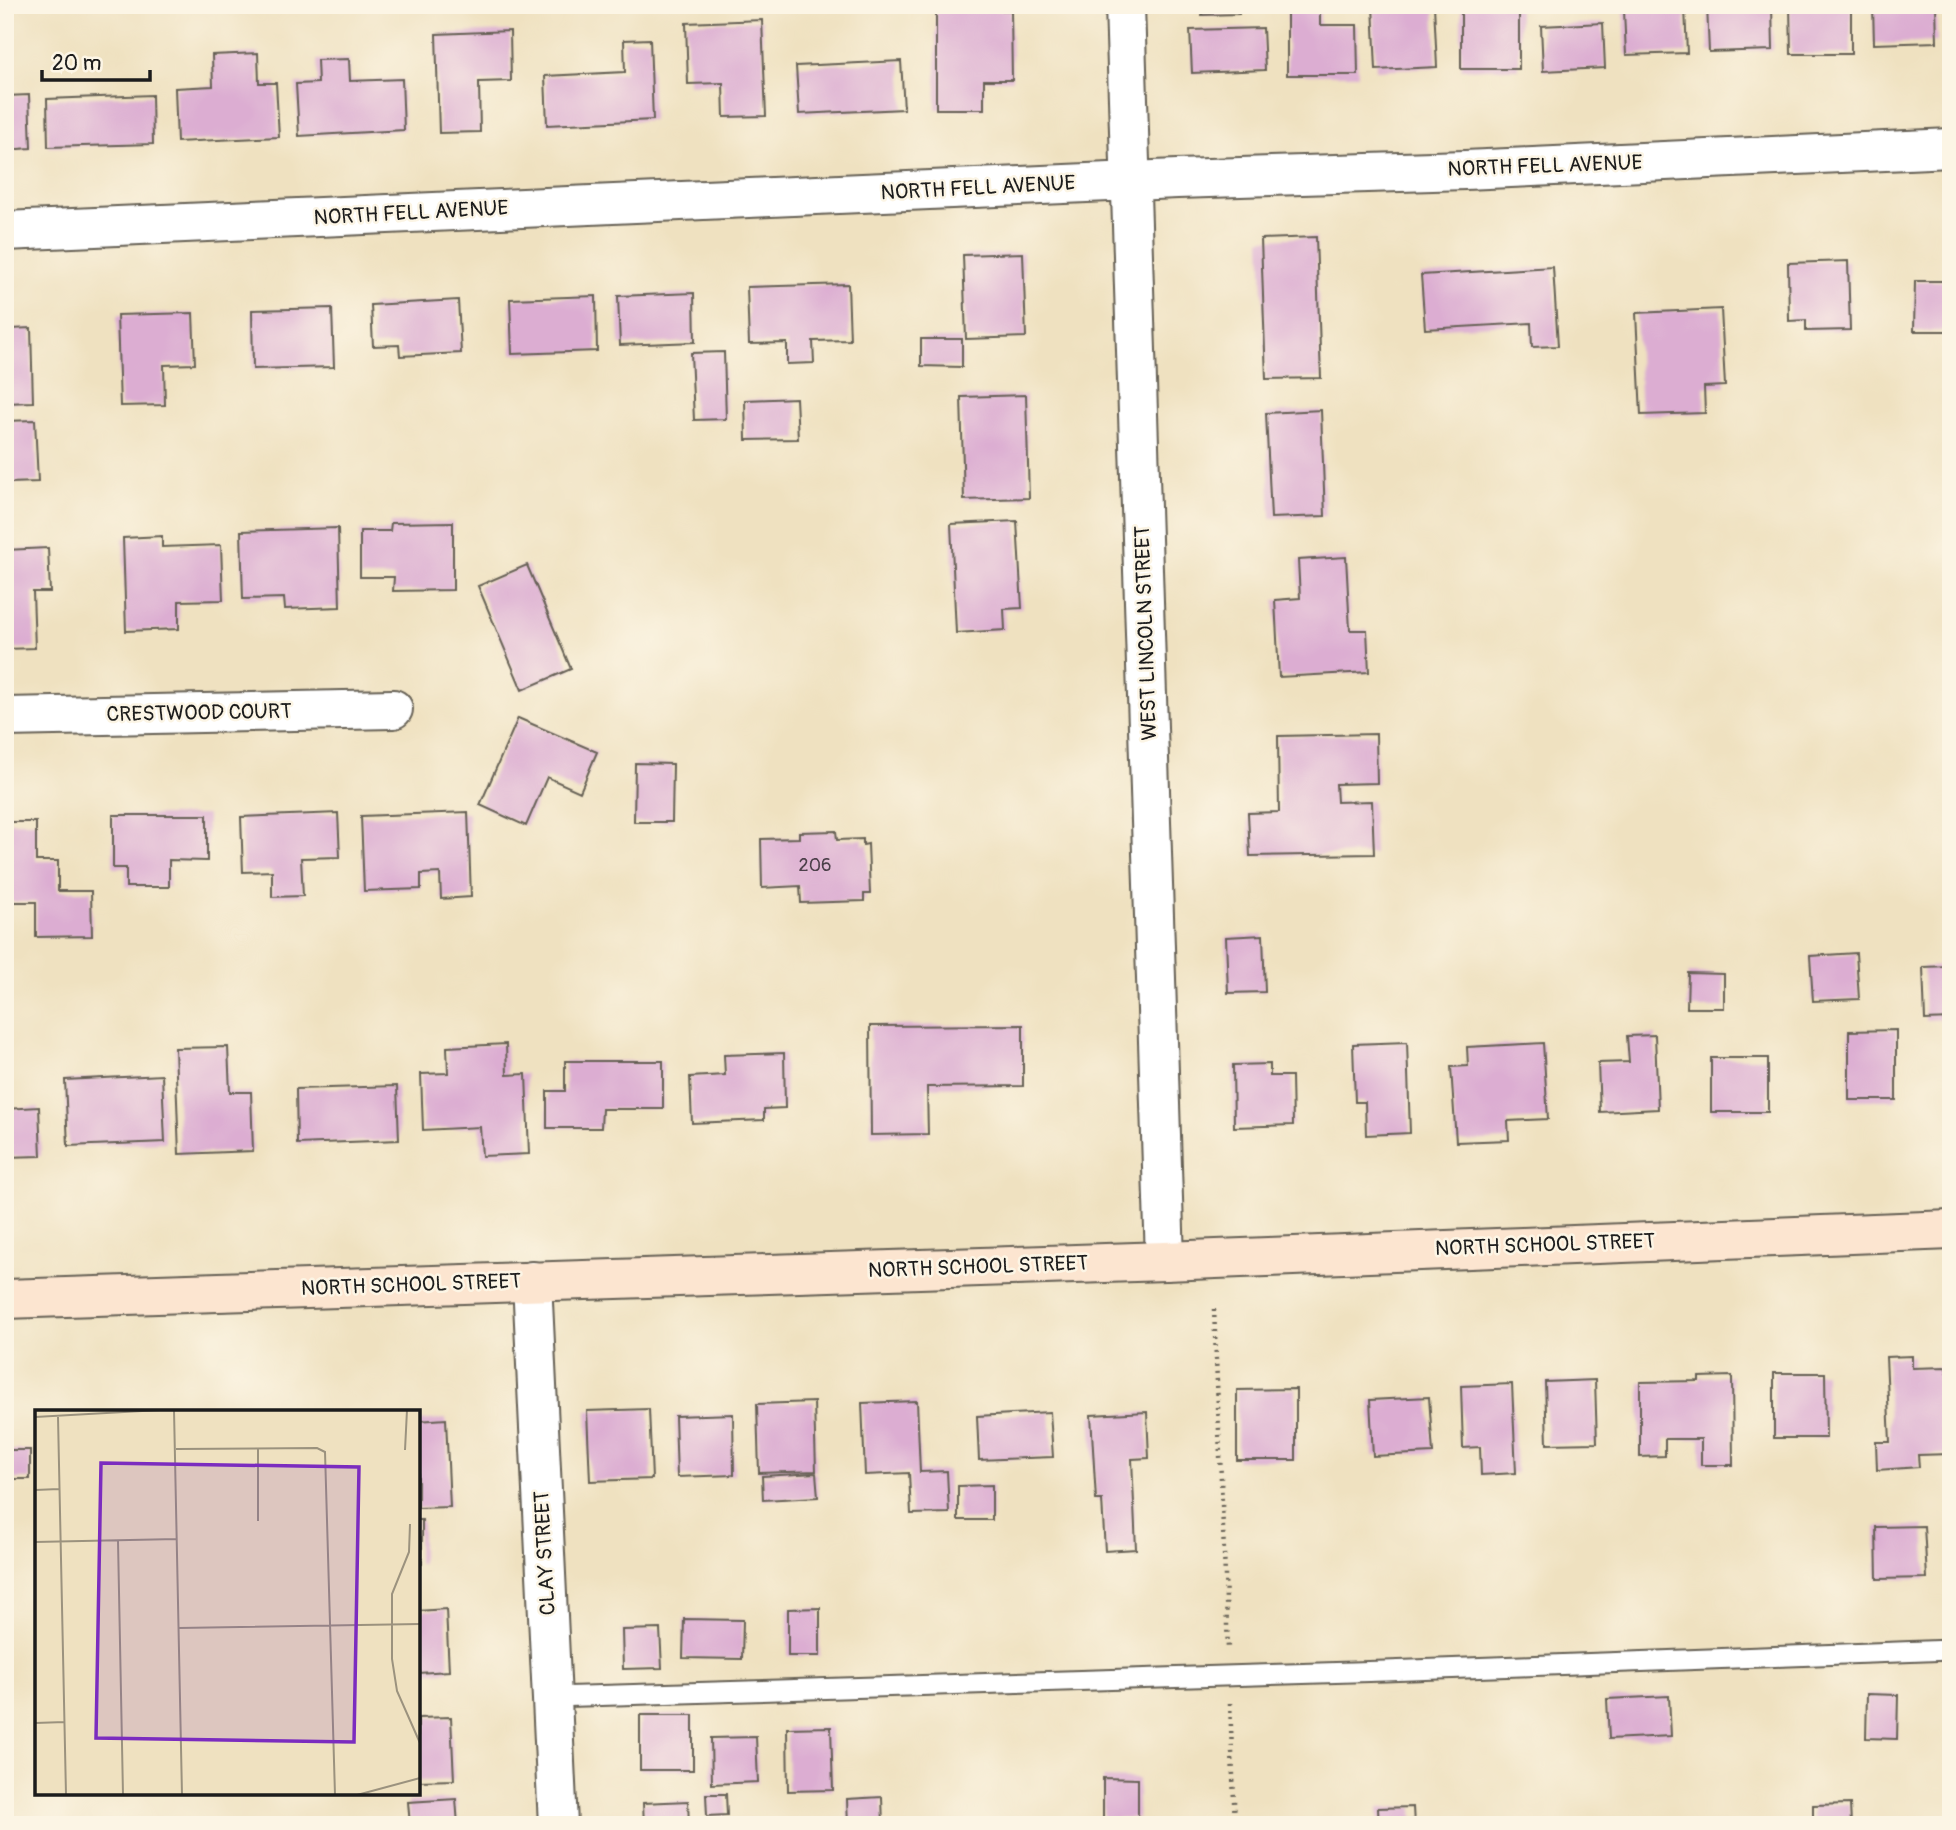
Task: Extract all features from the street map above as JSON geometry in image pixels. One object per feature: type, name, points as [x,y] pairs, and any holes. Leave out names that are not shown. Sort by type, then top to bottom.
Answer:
[{"type":"street","name":"WEST LINCOLN STREET","points":[[1125,5],[1165,1261]]},
{"type":"street","name":"NORTH FELL AVENUE","points":[[5,231],[1951,148]]},
{"type":"street","name":"CRESTWOOD COURT","points":[[5,717],[393,709]]},
{"type":"street","name":"NORTH SCHOOL STREET","points":[[5,1299],[1165,1261],[1951,1230]]},
{"type":"street","name":"CLAY STREET","points":[[532,1281],[558,1825]]},
{"type":"lane","points":[[552,1697],[1951,1650]]},
{"type":"path","points":[[1214,1309],[1235,1825]]},
{"type":"building","points":[[1202,5],[1239,5],[1239,14],[1202,15]]},
{"type":"building","points":[[1373,5],[1434,5],[1437,67],[1376,70]]},
{"type":"building","points":[[1461,5],[1519,5],[1519,69],[1461,69]]},
{"type":"building","points":[[1707,5],[1772,5],[1773,50],[1709,52]]},
{"type":"building","points":[[1790,5],[1851,5],[1851,54],[1791,54]]},
{"type":"building","points":[[1873,5],[1936,5],[1937,42],[1874,44]]},
{"type":"building","points":[[1685,8],[1687,53],[1626,55],[1624,10]]},
{"type":"building","points":[[1011,10],[1012,80],[984,80],[984,109],[936,109],[936,11]]},
{"type":"building","points":[[1287,11],[1320,11],[1320,25],[1357,25],[1358,75],[1287,75]]},
{"type":"building","points":[[762,20],[766,116],[724,117],[723,83],[688,84],[686,23]]},
{"type":"building","points":[[1603,23],[1605,68],[1543,71],[1541,26]]},
{"type":"building","points":[[1263,28],[1265,70],[1192,73],[1190,30]]},
{"type":"building","points":[[510,31],[511,81],[479,82],[480,132],[439,133],[436,34]]},
{"type":"building","points":[[650,39],[653,120],[547,125],[545,76],[625,72],[624,40]]},
{"type":"building","points":[[258,53],[259,83],[276,83],[279,137],[177,142],[175,88],[213,86],[212,55]]},
{"type":"building","points":[[349,59],[350,81],[402,79],[404,130],[299,136],[296,84],[318,83],[317,60]]},
{"type":"building","points":[[901,61],[904,109],[799,114],[796,66]]},
{"type":"building","points":[[29,95],[31,148],[5,150],[5,96]]},
{"type":"building","points":[[152,95],[153,144],[48,147],[47,99]]},
{"type":"building","points":[[1316,237],[1321,378],[1266,379],[1261,239]]},
{"type":"building","points":[[1023,253],[1026,337],[966,339],[963,255]]},
{"type":"building","points":[[1848,261],[1850,330],[1806,331],[1806,320],[1789,321],[1788,263]]},
{"type":"building","points":[[1553,267],[1558,346],[1532,347],[1531,323],[1425,329],[1421,275]]},
{"type":"building","points":[[1915,281],[1951,281],[1951,331],[1914,331]]},
{"type":"building","points":[[848,284],[850,340],[813,341],[814,363],[787,364],[787,343],[749,344],[747,287]]},
{"type":"building","points":[[5,288],[10,288],[11,329],[31,328],[33,402],[5,403]]},
{"type":"building","points":[[694,293],[695,342],[620,345],[618,296]]},
{"type":"building","points":[[596,296],[597,351],[512,354],[510,299]]},
{"type":"building","points":[[458,300],[461,353],[400,356],[399,345],[373,346],[371,305]]},
{"type":"building","points":[[332,308],[334,367],[253,369],[252,310]]},
{"type":"building","points":[[1721,309],[1725,386],[1704,387],[1705,413],[1641,415],[1636,313]]},
{"type":"building","points":[[193,313],[195,364],[164,365],[165,405],[120,406],[117,315]]},
{"type":"building","points":[[921,339],[962,339],[962,367],[921,366]]},
{"type":"building","points":[[724,352],[726,419],[694,420],[691,353]]},
{"type":"building","points":[[1026,395],[1029,498],[964,500],[961,397]]},
{"type":"building","points":[[796,398],[798,439],[746,440],[745,400]]},
{"type":"building","points":[[1321,410],[1325,516],[1271,518],[1266,413]]},
{"type":"building","points":[[35,420],[38,482],[9,483],[11,535],[5,535],[5,421]]},
{"type":"building","points":[[1017,521],[1022,608],[1004,609],[1005,630],[956,633],[951,524]]},
{"type":"building","points":[[453,522],[453,590],[393,591],[394,577],[360,577],[360,531],[390,531],[391,523]]},
{"type":"building","points":[[338,528],[340,607],[285,609],[284,598],[243,599],[241,531]]},
{"type":"building","points":[[162,536],[162,547],[221,545],[223,600],[179,601],[179,629],[126,631],[123,538]]},
{"type":"building","points":[[48,548],[50,592],[33,592],[35,648],[5,649],[5,550]]},
{"type":"building","points":[[1346,557],[1350,630],[1367,630],[1369,672],[1279,677],[1275,600],[1300,598],[1298,560]]},
{"type":"building","points":[[527,565],[571,669],[522,690],[478,586]]},
{"type":"building","points":[[518,718],[597,752],[580,792],[547,777],[526,826],[480,805]]},
{"type":"building","points":[[1376,734],[1377,783],[1336,784],[1337,802],[1372,801],[1374,854],[1250,856],[1248,813],[1279,812],[1278,736]]},
{"type":"building","points":[[635,763],[673,764],[672,822],[634,822]]},
{"type":"building","points":[[468,812],[471,897],[441,899],[440,873],[421,874],[421,889],[364,891],[361,816]]},
{"type":"building","points":[[338,813],[340,857],[301,858],[303,896],[272,897],[272,871],[243,872],[241,817]]},
{"type":"building","points":[[113,815],[207,815],[207,861],[169,860],[169,887],[126,887],[126,868],[113,868]]},
{"type":"building","points":[[5,822],[36,822],[36,861],[58,861],[58,891],[91,891],[92,936],[36,937],[36,902],[5,902]]},
{"type":"building","points":[[836,831],[837,840],[863,839],[863,845],[868,844],[870,894],[864,894],[864,901],[801,903],[800,886],[762,888],[761,839],[799,838],[799,832]]},
{"type":"building","points":[[1263,935],[1265,992],[1228,993],[1226,937]]},
{"type":"building","points":[[1856,953],[1859,999],[1813,1001],[1810,956]]},
{"type":"building","points":[[1951,966],[1951,1019],[1925,1020],[1923,967]]},
{"type":"building","points":[[1688,973],[1724,974],[1724,1008],[1687,1008]]},
{"type":"building","points":[[1023,1025],[1023,1086],[927,1087],[928,1134],[871,1135],[870,1026]]},
{"type":"building","points":[[1896,1030],[1896,1100],[1849,1100],[1849,1031]]},
{"type":"building","points":[[1655,1035],[1658,1109],[1600,1112],[1598,1063],[1629,1062],[1627,1036]]},
{"type":"building","points":[[1407,1042],[1410,1133],[1366,1135],[1365,1102],[1355,1102],[1353,1044]]},
{"type":"building","points":[[1543,1043],[1548,1119],[1508,1121],[1509,1140],[1456,1142],[1451,1067],[1468,1066],[1467,1047]]},
{"type":"building","points":[[506,1044],[507,1075],[526,1074],[529,1154],[482,1156],[480,1127],[423,1130],[421,1074],[448,1073],[447,1047]]},
{"type":"building","points":[[228,1047],[230,1092],[251,1092],[253,1151],[179,1154],[175,1048]]},
{"type":"building","points":[[784,1053],[785,1108],[764,1109],[764,1120],[692,1123],[690,1077],[725,1075],[724,1055]]},
{"type":"building","points":[[1711,1058],[1768,1058],[1768,1112],[1711,1112]]},
{"type":"building","points":[[565,1061],[663,1061],[663,1109],[602,1109],[601,1128],[547,1128],[547,1091],[565,1091]]},
{"type":"building","points":[[1270,1064],[1270,1076],[1292,1076],[1293,1125],[1234,1127],[1233,1065]]},
{"type":"building","points":[[162,1075],[165,1142],[68,1146],[65,1080]]},
{"type":"building","points":[[397,1086],[399,1140],[297,1144],[296,1089]]},
{"type":"building","points":[[39,1107],[41,1156],[5,1157],[5,1109]]},
{"type":"building","points":[[1912,1356],[1912,1368],[1947,1367],[1950,1454],[1918,1455],[1919,1467],[1877,1470],[1876,1442],[1890,1442],[1886,1357]]},
{"type":"building","points":[[1774,1373],[1825,1373],[1826,1438],[1774,1438]]},
{"type":"building","points":[[1732,1376],[1733,1465],[1701,1465],[1701,1439],[1665,1439],[1665,1456],[1640,1457],[1640,1382],[1699,1381],[1699,1377]]},
{"type":"building","points":[[1595,1380],[1597,1443],[1547,1444],[1545,1382]]},
{"type":"building","points":[[1512,1384],[1516,1473],[1481,1475],[1480,1447],[1463,1448],[1461,1386]]},
{"type":"building","points":[[1296,1389],[1296,1460],[1237,1460],[1237,1390]]},
{"type":"building","points":[[1429,1397],[1433,1453],[1373,1456],[1370,1400]]},
{"type":"building","points":[[917,1401],[920,1472],[947,1471],[949,1513],[911,1514],[909,1473],[865,1475],[862,1403]]},
{"type":"building","points":[[814,1402],[816,1471],[759,1473],[757,1404]]},
{"type":"building","points":[[649,1409],[652,1479],[590,1481],[587,1411]]},
{"type":"building","points":[[1050,1412],[1053,1457],[979,1460],[977,1416]]},
{"type":"building","points":[[1147,1412],[1149,1458],[1132,1459],[1136,1549],[1105,1551],[1102,1500],[1096,1500],[1091,1415]]},
{"type":"building","points":[[733,1414],[734,1475],[677,1477],[675,1416]]},
{"type":"building","points":[[446,1419],[450,1507],[420,1508],[420,1421]]},
{"type":"building","points":[[5,1450],[30,1450],[30,1479],[5,1479]]},
{"type":"building","points":[[816,1473],[818,1497],[763,1500],[762,1476]]},
{"type":"building","points":[[992,1485],[992,1520],[958,1520],[958,1486]]},
{"type":"building","points":[[420,1520],[422,1520],[420,1564]]},
{"type":"building","points":[[1924,1526],[1927,1578],[1877,1579],[1876,1527]]},
{"type":"building","points":[[820,1608],[820,1656],[788,1656],[788,1609]]},
{"type":"building","points":[[446,1609],[449,1671],[420,1673],[420,1611]]},
{"type":"building","points":[[684,1619],[743,1620],[742,1659],[683,1658]]},
{"type":"building","points":[[660,1629],[662,1668],[623,1669],[622,1630]]},
{"type":"building","points":[[1867,1694],[1898,1695],[1897,1739],[1866,1738]]},
{"type":"building","points":[[1669,1696],[1671,1736],[1609,1739],[1607,1699]]},
{"type":"building","points":[[640,1715],[693,1715],[693,1770],[640,1770]]},
{"type":"building","points":[[451,1717],[454,1780],[420,1781],[420,1718]]},
{"type":"building","points":[[831,1727],[833,1790],[788,1791],[787,1728]]},
{"type":"building","points":[[756,1737],[758,1782],[712,1784],[711,1738]]},
{"type":"building","points":[[1103,1778],[1138,1779],[1138,1818],[1103,1818]]},
{"type":"building","points":[[706,1794],[726,1794],[727,1815],[707,1816]]},
{"type":"building","points":[[882,1797],[883,1825],[848,1825],[847,1799]]},
{"type":"building","points":[[456,1799],[458,1825],[410,1825],[408,1802]]},
{"type":"building","points":[[688,1801],[689,1825],[644,1825],[643,1803]]},
{"type":"building","points":[[1850,1804],[1851,1825],[1813,1825],[1813,1805]]},
{"type":"building","points":[[1413,1807],[1414,1825],[1379,1825],[1378,1808]]}]
